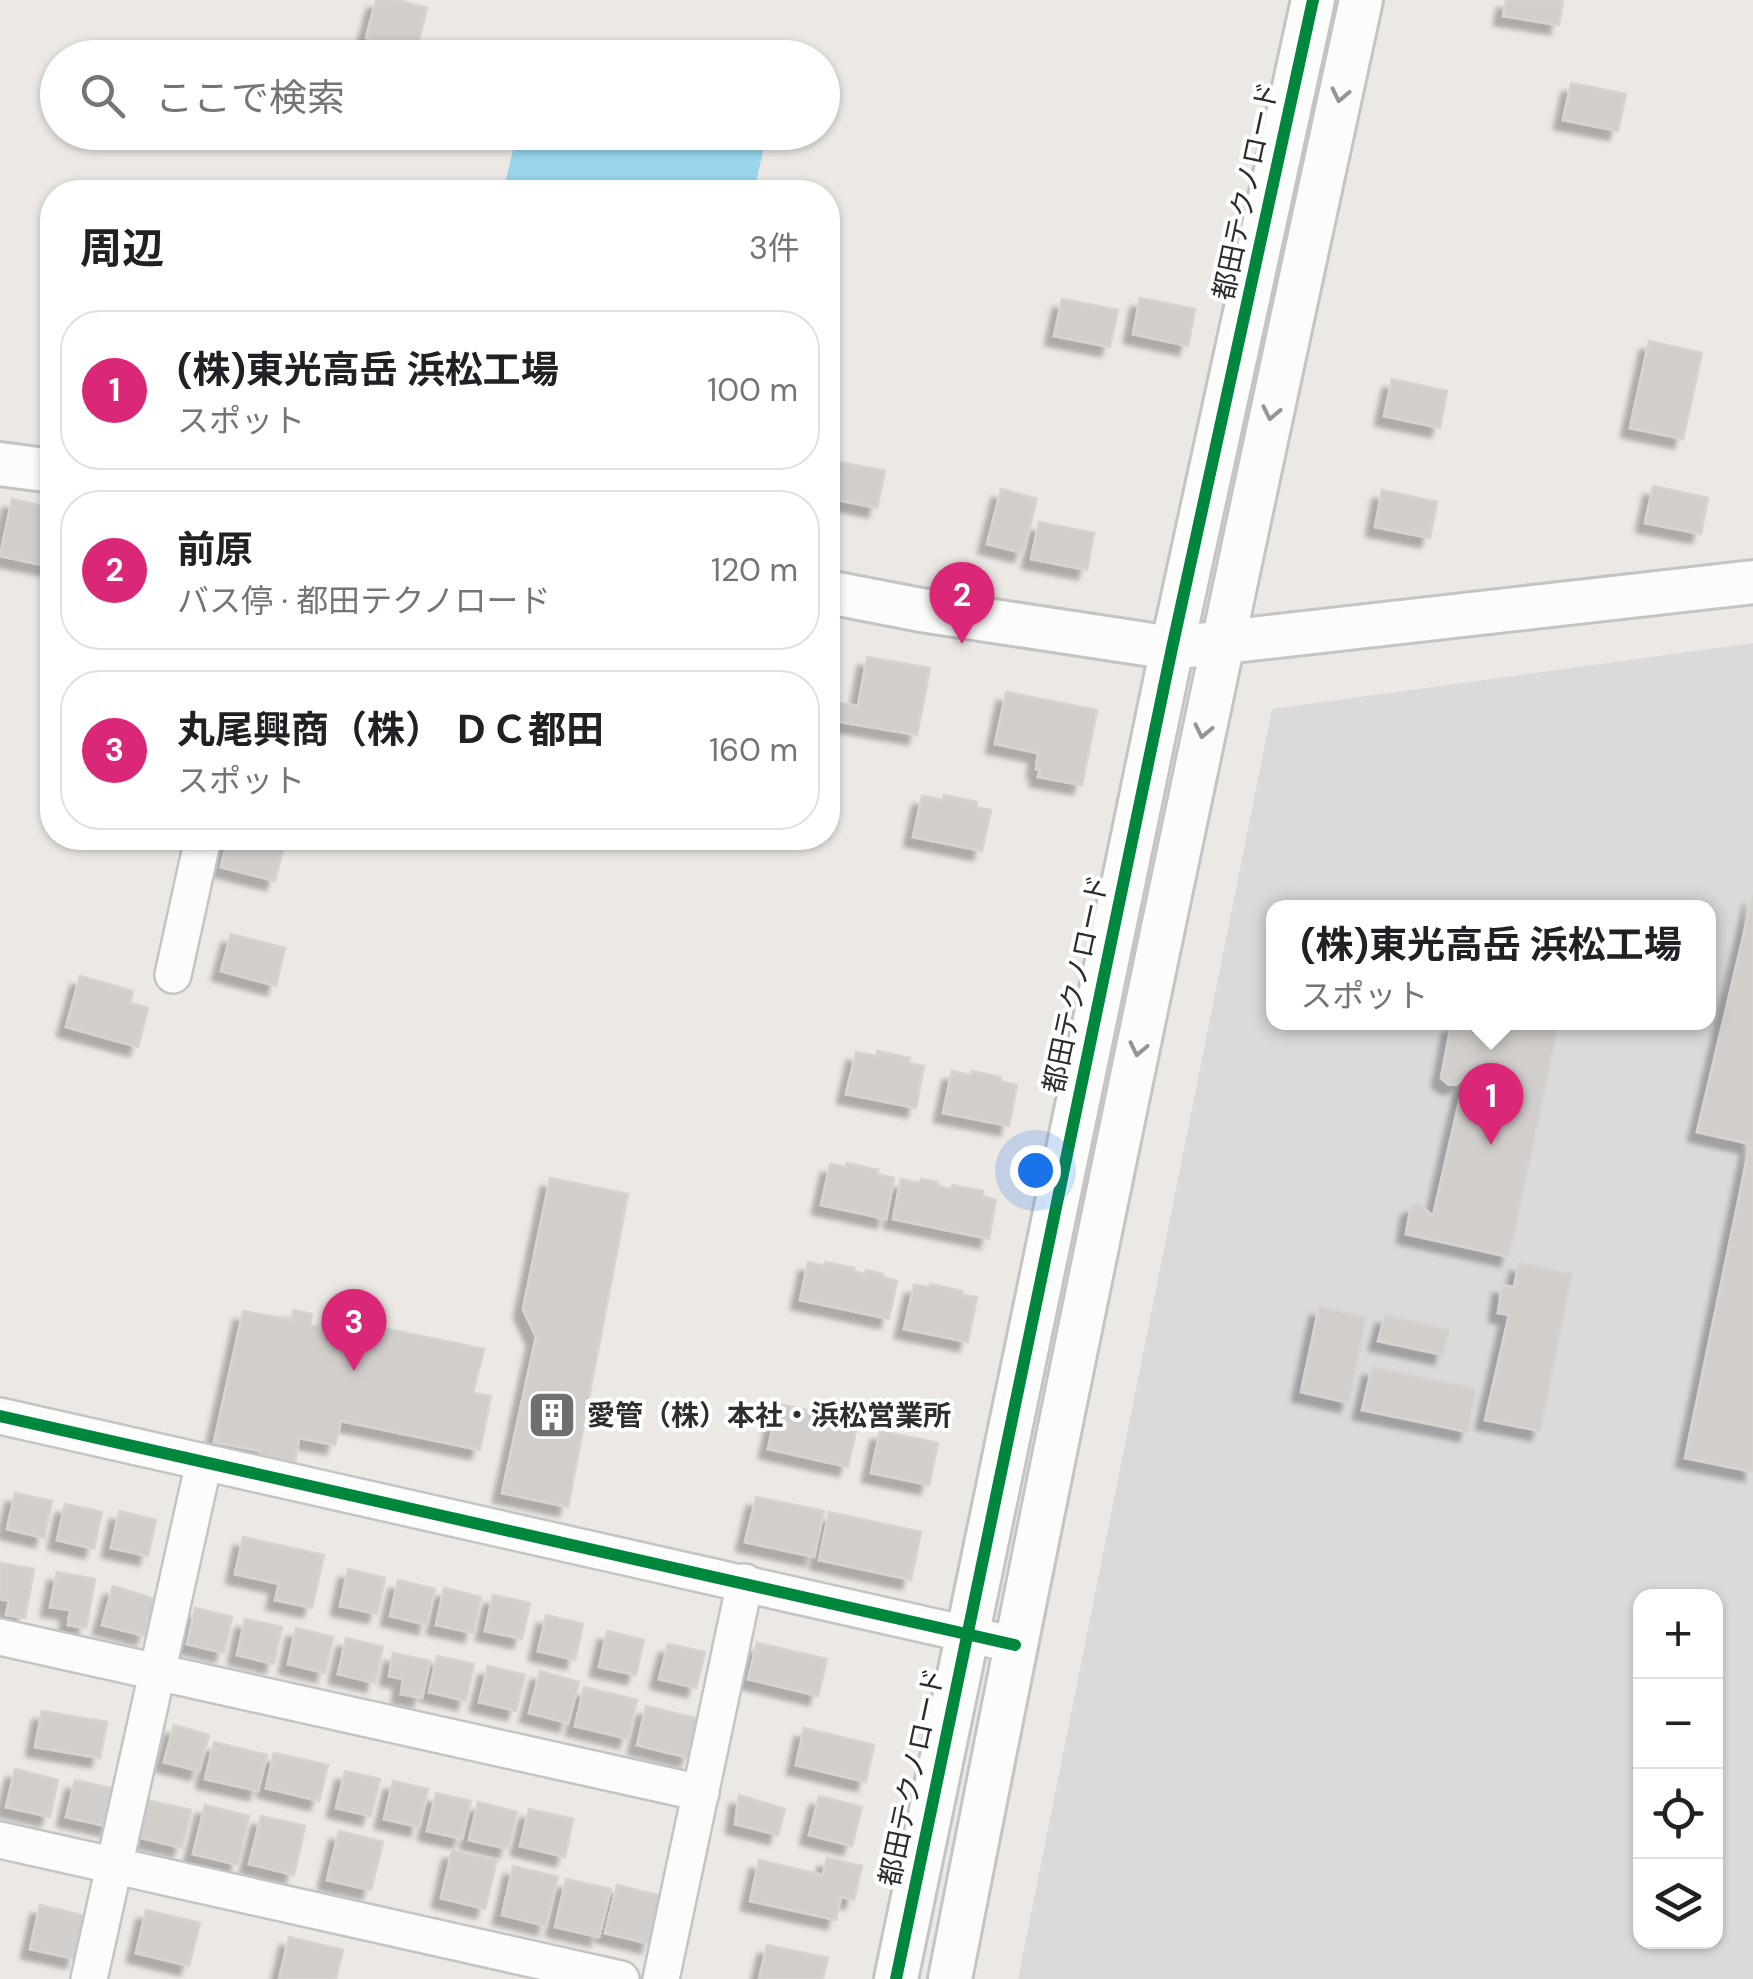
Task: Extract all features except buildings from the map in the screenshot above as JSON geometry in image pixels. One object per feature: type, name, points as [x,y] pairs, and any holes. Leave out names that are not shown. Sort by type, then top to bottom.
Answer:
[{"type":"street","name":"都田テクノロード","points":[[896,1979],[1172,648],[1314,0]]},
{"type":"street","points":[[950,1979],[1222,641],[1361,0]]},
{"type":"street","points":[[0,464],[40,469]]},
{"type":"street","points":[[840,594],[1172,648],[1753,582]]},
{"type":"street","points":[[173,974],[200,850]]},
{"type":"street","points":[[0,1416],[1015,1645]]},
{"type":"street","points":[[90,1979],[204,1462]]},
{"type":"street","points":[[661,1979],[744,1582]]},
{"type":"street","points":[[0,1637],[701,1793]]},
{"type":"street","points":[[0,1840],[620,1979]]},
{"type":"shaded area","points":[[1753,643],[1753,1979],[1018,1979],[1272,709]]},
{"type":"water","points":[[513,150],[763,150],[757,180],[506,180]]},
{"type":"cycle path","points":[[896,1979],[1172,648],[1313,0]]},
{"type":"cycle path","points":[[0,1416],[1015,1645]]},
{"type":"place","name":"前原","points":[[962,644]]},
{"type":"place","name":"(株)東光高岳 浜松工場","points":[[1491,1145]]},
{"type":"place","name":"丸尾興商（株） ＤＣ都田","points":[[354,1371]]},
{"type":"place","name":"愛管（株）本社・浜松営業所","points":[[552,1415]]}]
